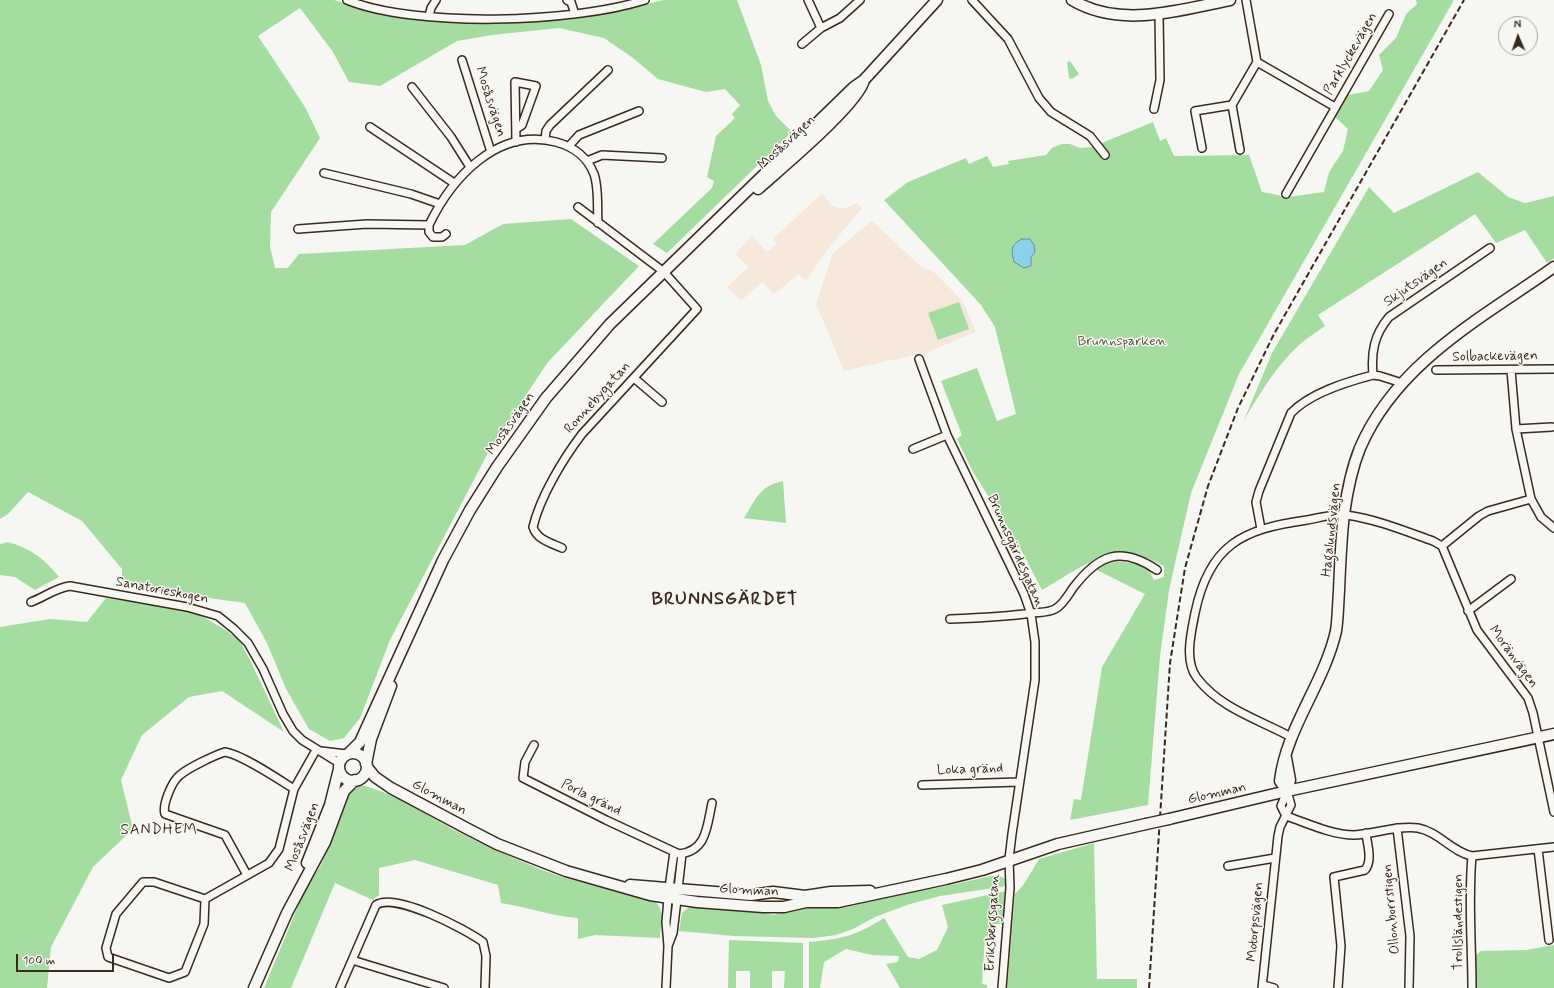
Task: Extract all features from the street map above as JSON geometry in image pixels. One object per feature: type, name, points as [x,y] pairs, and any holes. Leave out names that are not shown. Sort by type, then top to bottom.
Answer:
[{"type":"street","points":[[347,0],[376,9],[429,16],[509,18],[575,14],[645,0]]},
{"type":"street","points":[[429,16],[431,8],[436,0]]},
{"type":"street","points":[[808,0],[821,28]]},
{"type":"street","points":[[802,44],[821,28],[840,18],[860,0]]},
{"type":"street","name":"Mosåsvägen","points":[[347,754],[360,742],[380,705],[443,560],[470,510],[517,438],[578,358],[610,324],[720,219],[854,87],[864,80],[937,0]]},
{"type":"street","points":[[972,0],[1008,39],[1039,98],[1051,112],[1090,136],[1104,155]]},
{"type":"street","points":[[1072,0],[1085,7],[1116,16],[1159,14],[1210,2],[1230,0]]},
{"type":"street","points":[[1240,150],[1232,105],[1257,62],[1246,0]]},
{"type":"street","points":[[570,1],[575,14]]},
{"type":"street","points":[[1154,109],[1160,80],[1159,14]]},
{"type":"street","name":"Parklyckevägen","points":[[1286,194],[1389,14]]},
{"type":"street","name":"Mosåsvägen","points":[[462,60],[491,152]]},
{"type":"street","name":"Parklyckevägen","points":[[1257,62],[1336,107]]},
{"type":"street","points":[[545,140],[546,131],[550,125],[608,70]]},
{"type":"street","name":"Mosåsvägen","points":[[516,129],[522,125],[536,86],[515,82],[516,142]]},
{"type":"street","points":[[412,87],[451,137],[470,167]]},
{"type":"street","points":[[1202,148],[1195,111],[1232,105]]},
{"type":"street","points":[[569,146],[579,135],[639,111]]},
{"type":"street","points":[[370,127],[454,183]]},
{"type":"street","name":"Mosåsvägen","points":[[429,225],[440,204],[454,183],[470,167],[491,152],[516,142],[545,140],[569,146],[576,150],[587,161],[595,177],[598,223]]},
{"type":"street","points":[[587,161],[602,155],[662,158]]},
{"type":"street","points":[[324,173],[411,194],[440,204]]},
{"type":"street","points":[[578,207],[664,272]]},
{"type":"street","points":[[298,229],[367,224],[417,223],[429,225],[429,232],[433,237],[442,237],[446,234]]},
{"type":"street","name":"Skjutsvägen","points":[[1373,376],[1374,344],[1380,328],[1389,317],[1490,248]]},
{"type":"street","name":"Hagalundsvägen","points":[[1286,791],[1290,780],[1286,755],[1291,737],[1324,665],[1336,631],[1344,514],[1351,478],[1360,449],[1372,425],[1402,383],[1426,359],[1453,336],[1554,267]]},
{"type":"street","name":"Ronnebygatan","points":[[562,548],[540,538],[535,533],[533,527],[535,519],[551,484],[571,448],[696,309],[664,272]]},
{"type":"street","name":"Brunnsgärdesgatan","points":[[919,359],[947,435],[1024,594],[1031,614],[1036,642],[1035,680],[1009,859]]},
{"type":"street","name":"Solbackevägen","points":[[1436,370],[1554,369]]},
{"type":"street","points":[[1511,370],[1516,429],[1531,499],[1540,517],[1554,528]]},
{"type":"street","points":[[1261,529],[1256,502],[1258,490],[1291,413],[1309,398],[1373,376],[1380,376],[1402,383]]},
{"type":"street","points":[[634,378],[662,402]]},
{"type":"street","points":[[1516,429],[1552,427]]},
{"type":"street","points":[[913,449],[947,435]]},
{"type":"street","points":[[1291,737],[1231,708],[1202,683],[1191,666],[1190,652],[1194,619],[1200,589],[1205,577],[1214,563],[1228,548],[1261,529],[1290,522],[1344,514],[1372,520],[1433,541],[1442,546],[1488,511],[1531,499]]},
{"type":"street","name":"Moränvägen","points":[[1442,546],[1477,630],[1528,698],[1554,812]]},
{"type":"street","points":[[950,619],[1009,617],[1056,609],[1062,604],[1086,571],[1104,559],[1129,557],[1148,564],[1158,570]]},
{"type":"street","points":[[1468,611],[1511,580]]},
{"type":"street","name":"Sanatorieskogen","points":[[30,602],[44,598],[58,588],[70,586],[187,607],[218,616],[248,643],[263,669],[282,714],[302,740],[339,766]]},
{"type":"street","name":"Mosåsvägen","points":[[366,765],[380,705]]},
{"type":"street","name":"Glomman","points":[[366,765],[375,777],[407,797],[497,844],[566,871],[609,883],[673,894],[777,908],[806,902],[838,902],[975,872],[1009,859],[1077,839],[1286,791],[1554,734]]},
{"type":"street","name":"Porla gränd","points":[[534,745],[525,762],[523,778],[606,820],[679,853]]},
{"type":"street","points":[[205,899],[204,924],[185,972],[169,978],[108,957],[106,948],[116,914],[143,882],[154,882],[205,899],[269,863],[277,853],[294,789],[316,750],[347,754],[355,753],[361,756],[366,765],[363,775],[356,780],[344,778],[339,766],[347,754]]},
{"type":"street","points":[[247,875],[225,835],[165,814],[163,810],[165,802],[179,775],[225,752],[250,763],[294,789]]},
{"type":"street","name":"Mosåsvägen","points":[[254,988],[287,913],[330,805],[339,766]]},
{"type":"street","name":"Mosåsvägen","points":[[287,913],[325,842],[344,792],[356,780]]},
{"type":"street","name":"Glomman","points":[[356,780],[391,788]]},
{"type":"street","name":"Loka gränd","points":[[922,785],[1019,782]]},
{"type":"street","name":"Motorpsvägen","points":[[1263,987],[1275,858],[1280,827],[1291,805],[1286,791]]},
{"type":"street","points":[[666,988],[668,946],[673,933],[673,894],[679,853],[697,848],[704,839],[712,804]]},
{"type":"street","points":[[1286,816],[1342,834],[1366,833],[1397,828],[1419,828],[1463,854],[1472,856],[1554,847]]},
{"type":"street","name":"Ollonborrstigen","points":[[1397,828],[1410,936],[1410,988]]},
{"type":"street","points":[[1338,988],[1341,942],[1334,877],[1365,870],[1368,866],[1369,860],[1366,833]]},
{"type":"street","points":[[1538,849],[1549,940]]},
{"type":"street","name":"Trollsländestigen","points":[[1472,856],[1469,893],[1472,948],[1472,988]]},
{"type":"street","name":"Motorpsvägen","points":[[1228,866],[1275,858]]},
{"type":"street","name":"Eriksbergsgatan","points":[[1002,988],[1010,888],[1009,859]]},
{"type":"street","name":"Glomman","points":[[673,894],[750,895],[779,892],[805,896],[831,892],[888,890]]},
{"type":"street","points":[[340,988],[376,905],[386,901],[434,915],[483,942],[486,956],[485,988]]},
{"type":"street","points":[[352,960],[444,988]]},
{"type":"street","points":[[415,988],[417,980]]},
{"type":"street","points":[[1263,987],[1274,988]]},
{"type":"shaded area","points":[[822,193],[832,206],[846,208],[856,203],[862,208],[828,249],[806,281],[799,274],[774,294],[762,282],[741,301],[727,287],[749,267],[736,255],[737,252],[752,236],[767,252],[777,244],[773,239]]},
{"type":"shaded area","points":[[872,221],[919,265],[935,273],[963,302],[976,332],[928,352],[844,371],[816,304],[833,253]]},
{"type":"green space","points":[[0,0],[334,0],[363,9],[403,18],[492,24],[561,19],[613,12],[664,0],[737,0],[761,65],[768,101],[776,116],[792,132],[667,253],[653,244],[712,188],[714,181],[707,177],[716,136],[735,118],[732,114],[740,105],[725,89],[706,92],[658,79],[633,58],[604,38],[559,28],[492,35],[457,41],[380,86],[349,82],[333,52],[300,8],[258,36],[305,107],[320,138],[271,212],[270,247],[275,268],[288,268],[299,254],[465,245],[503,224],[571,219],[639,266],[548,362],[490,449],[390,640],[360,718],[344,738],[330,741],[309,729],[286,689],[267,643],[245,603],[122,586],[122,569],[82,521],[28,492],[8,514],[0,519]]},
{"type":"green space","name":"Brunnsparken","points":[[1416,0],[1454,0],[1239,374],[1191,493],[1169,590],[1160,656],[1148,805],[1070,820],[1074,799],[1081,800],[1102,667],[1145,594],[1095,569],[1111,561],[1134,563],[1148,569],[1154,580],[1164,577],[1164,566],[1139,555],[1113,555],[1100,558],[1042,590],[1016,540],[973,472],[957,439],[962,435],[941,381],[977,368],[997,421],[1016,414],[995,327],[981,305],[884,200],[908,182],[966,158],[969,164],[987,156],[993,167],[1009,164],[1008,161],[1046,155],[1052,148],[1062,144],[1070,144],[1080,148],[1092,147],[1153,122],[1160,141],[1166,138],[1174,156],[1249,155],[1262,192],[1288,197],[1324,192],[1329,172],[1343,151],[1348,129],[1335,117],[1348,95],[1369,91],[1383,70],[1379,55],[1396,38],[1406,14],[1417,4]]},
{"type":"green space","points":[[1070,61],[1079,74],[1072,79],[1069,78],[1067,62]]},
{"type":"green space","points":[[1478,172],[1508,197],[1525,203],[1554,196],[1554,258],[1547,263],[1525,230],[1496,243],[1475,214],[1318,315],[1325,326],[1300,344],[1283,361],[1262,390],[1244,420],[1272,353],[1369,187],[1394,213]]},
{"type":"green space","points":[[959,302],[969,329],[938,340],[928,313]]},
{"type":"green space","points":[[783,481],[786,523],[744,518],[755,499],[763,490],[768,486]]},
{"type":"green space","points":[[8,542],[23,547],[36,555],[43,560],[59,577],[35,590],[15,577],[0,575],[0,544]]},
{"type":"green space","points":[[106,598],[195,612],[224,629],[239,640],[284,732],[222,691],[189,697],[142,735],[121,780],[133,829],[93,867],[51,947],[47,988],[0,988],[0,627],[50,619],[87,622]]},
{"type":"green space","points":[[361,785],[398,799],[444,825],[501,852],[558,876],[653,900],[660,908],[662,917],[660,938],[595,935],[578,939],[578,918],[501,903],[498,885],[415,860],[379,868],[379,895],[373,900],[335,883],[291,988],[264,988],[304,892],[321,865],[334,834],[346,797],[352,787]]},
{"type":"green space","points":[[1094,843],[1097,979],[1137,979],[1137,988],[1007,988],[1015,894],[1024,884],[1039,859]]},
{"type":"green space","points":[[991,876],[1000,876],[1006,880],[1007,886],[940,896],[910,904],[875,917],[853,929],[836,935],[814,938],[734,936],[679,931],[682,913],[689,907],[705,905],[751,910],[774,915],[800,904],[834,905],[937,888]]},
{"type":"green space","points":[[1006,891],[1003,924],[993,924],[991,937],[985,936],[982,984],[987,985],[987,988],[900,988],[886,964],[898,962],[899,956],[872,955],[846,949],[824,962],[820,988],[809,988],[809,942],[831,940],[848,936],[865,929],[884,918],[908,957],[919,959],[937,950],[948,927],[942,905]]},
{"type":"green space","points":[[729,940],[803,943],[803,988],[784,988],[785,971],[772,971],[772,988],[750,988],[750,971],[736,971],[736,988],[728,988]]},
{"type":"green space","points":[[1554,945],[1554,988],[1475,988],[1476,955],[1481,951],[1526,950]]},
{"type":"water","points":[[1022,239],[1030,239],[1034,245],[1035,252],[1031,257],[1031,266],[1024,268],[1014,262],[1012,254],[1012,248],[1015,243]]},
{"type":"railway","points":[[1149,988],[1170,663],[1185,568],[1208,486],[1238,408],[1274,334],[1464,0]]},
{"type":"district","name":"BRUNNSGÄRDET","points":[[725,600]]},
{"type":"district","name":"SANDHEM","points":[[159,831]]}]
